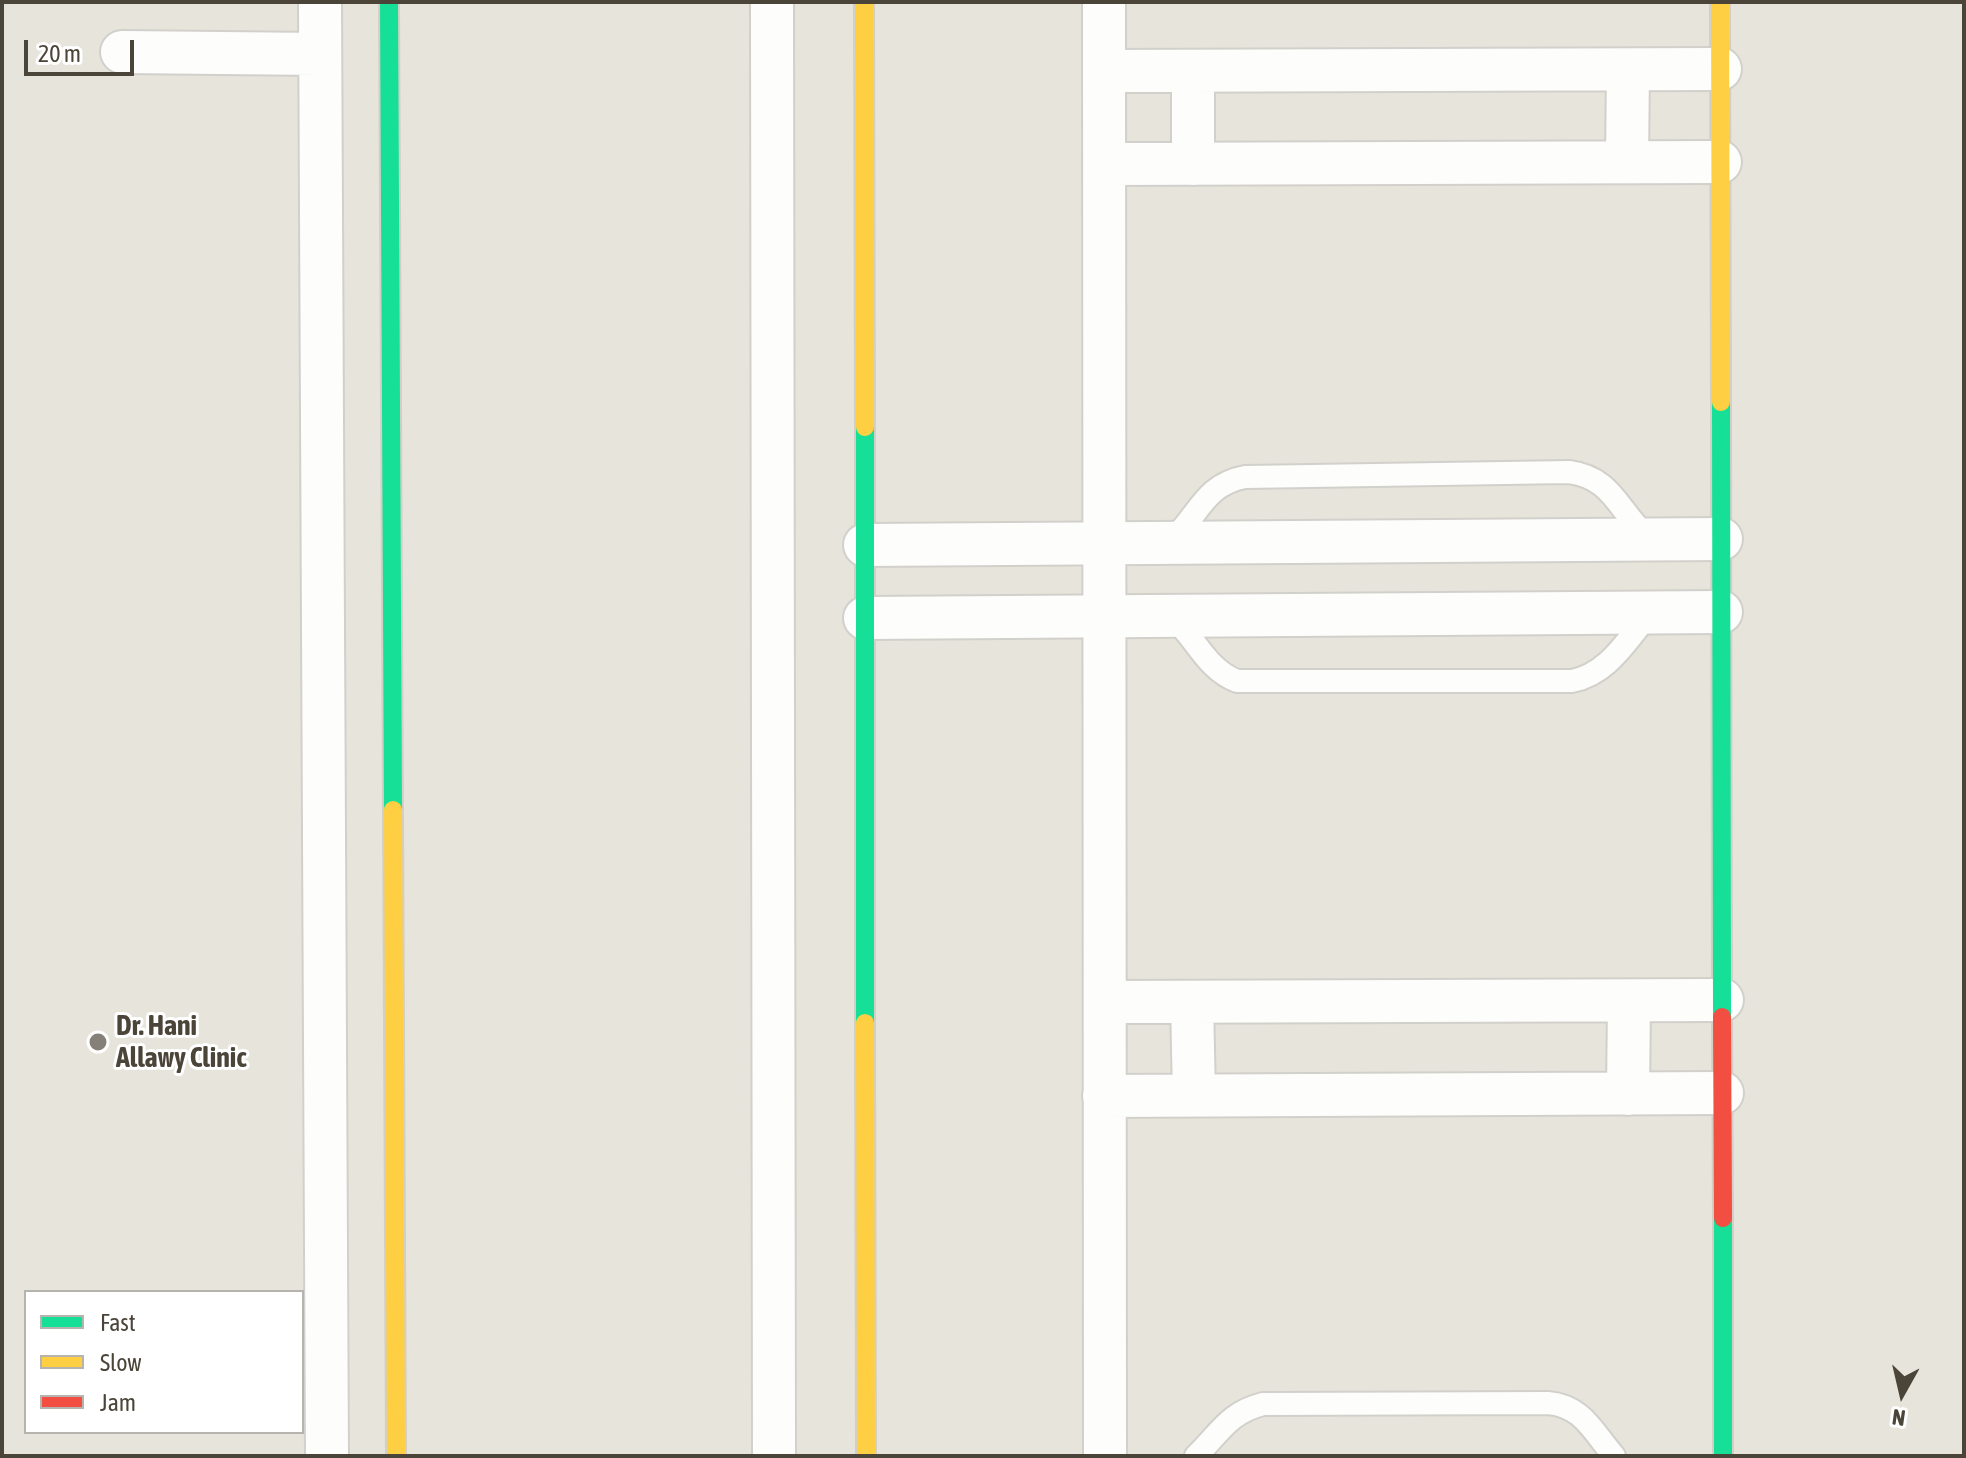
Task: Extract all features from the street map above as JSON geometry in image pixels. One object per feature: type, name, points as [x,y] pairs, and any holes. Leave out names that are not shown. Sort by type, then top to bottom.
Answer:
[{"type":"street","points":[[320,2],[327,1456]]},
{"type":"street","points":[[389,2],[396,1456]]},
{"type":"street","points":[[772,2],[774,1456]]},
{"type":"street","points":[[864,2],[866,1456]]},
{"type":"street","points":[[1104,2],[1105,1456]]},
{"type":"street","points":[[1720,2],[1723,1456]]},
{"type":"street","points":[[122,52],[320,54]]},
{"type":"street","points":[[1104,71],[1720,69]]},
{"type":"street","points":[[1627,162],[1628,70]]},
{"type":"street","points":[[1193,71],[1193,164]]},
{"type":"street","points":[[1104,164],[1720,162]]},
{"type":"street","points":[[865,545],[1721,539]]},
{"type":"street","points":[[865,618],[1721,612]]},
{"type":"street","points":[[1105,1002],[1722,1000]]},
{"type":"street","points":[[1628,1094],[1629,1001]]},
{"type":"street","points":[[1192,1002],[1194,1095]]},
{"type":"street","points":[[1104,1096],[1722,1093]]},
{"type":"lane","points":[[1170,542],[1188,525],[1206,496],[1231,479],[1569,472],[1593,477],[1604,485],[1628,519],[1650,539]]},
{"type":"lane","points":[[1171,616],[1191,636],[1215,669],[1237,681],[1572,681],[1601,671],[1651,612]]},
{"type":"lane","points":[[1196,1456],[1224,1423],[1249,1407],[1263,1404],[1548,1403],[1560,1404],[1583,1415],[1614,1456]]},
{"type":"shaded area","points":[[2,2],[1964,2],[1964,1456],[2,1456]]},
{"type":"traffic: fast","points":[[389,2],[393,810]]},
{"type":"traffic: fast","points":[[1721,402],[1722,1017]]},
{"type":"traffic: fast","points":[[865,427],[865,1023]]},
{"type":"traffic: fast","points":[[1723,1218],[1723,1456]]},
{"type":"traffic: slow","points":[[864,2],[865,427]]},
{"type":"traffic: slow","points":[[1720,2],[1721,402]]},
{"type":"traffic: slow","points":[[393,810],[396,1456]]},
{"type":"traffic: slow","points":[[865,1023],[866,1456]]},
{"type":"traffic: jam","points":[[1722,1017],[1723,1218]]},
{"type":"place","name":"Dr. Hani Allawy Clinic","points":[[98,1042]]}]
